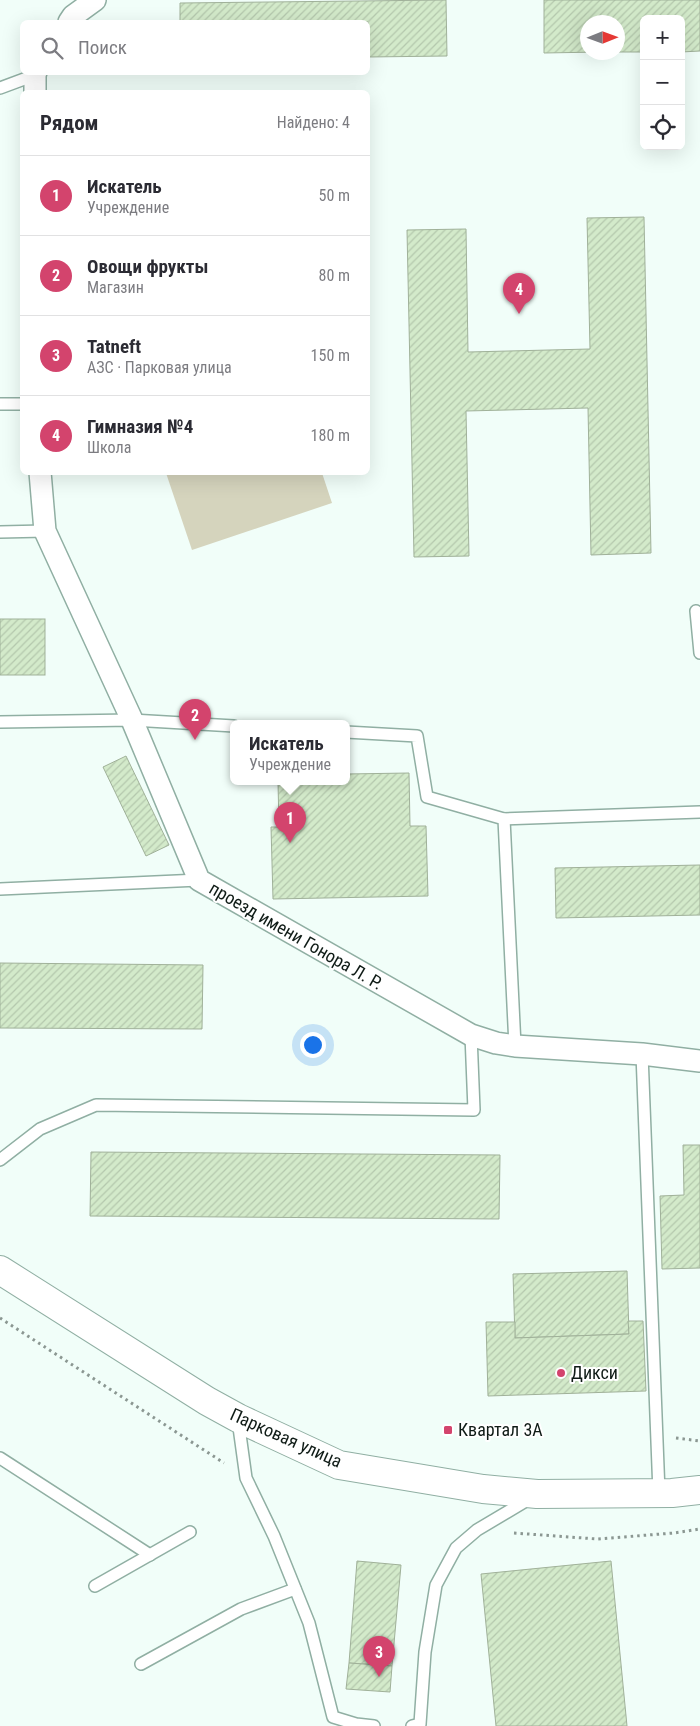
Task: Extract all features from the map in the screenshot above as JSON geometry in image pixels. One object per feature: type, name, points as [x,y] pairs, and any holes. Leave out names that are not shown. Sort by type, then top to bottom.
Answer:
[{"type":"main road","name":"Парковая улица","points":[[0,1270],[207,1401],[238,1418],[340,1465],[483,1489],[537,1494],[659,1493],[700,1490]]},
{"type":"street","points":[[70,20],[95,0]]},
{"type":"street","name":"проезд имени Гонора Л. Р.","points":[[40,475],[45,531],[132,720],[199,880],[471,1035],[496,1043],[515,1046],[642,1054],[700,1061]]},
{"type":"lane","points":[[0,88],[35,80]]},
{"type":"lane","points":[[0,404],[20,404]]},
{"type":"lane","points":[[0,532],[45,531]]},
{"type":"lane","points":[[696,611],[700,653]]},
{"type":"lane","points":[[0,722],[132,720],[230,726]]},
{"type":"lane","points":[[350,732],[417,736],[427,796],[504,819],[700,812]]},
{"type":"lane","points":[[504,819],[515,1046]]},
{"type":"lane","points":[[0,889],[199,880]]},
{"type":"lane","points":[[0,1160],[40,1129],[96,1105],[474,1110],[471,1035]]},
{"type":"lane","points":[[642,1054],[659,1493]]},
{"type":"lane","points":[[238,1418],[246,1478],[274,1536],[309,1623],[334,1717],[356,1724],[374,1726]]},
{"type":"lane","points":[[0,1458],[150,1555]]},
{"type":"lane","points":[[412,1726],[420,1724],[425,1652],[436,1585],[456,1548],[477,1530],[537,1494]]},
{"type":"lane","points":[[95,1586],[190,1532]]},
{"type":"lane","points":[[140,1664],[241,1609],[295,1589]]},
{"type":"path","points":[[0,1318],[246,1478]]},
{"type":"path","points":[[670,1438],[700,1441]]},
{"type":"path","points":[[477,1530],[597,1539],[700,1529]]},
{"type":"green space","points":[[167,475],[323,475],[332,503],[192,550]]},
{"type":"building","points":[[446,0],[447,56],[370,57],[370,20],[180,20],[180,3]]},
{"type":"building","points":[[544,0],[700,0],[700,51],[685,52],[685,15],[640,15],[640,52],[625,52],[625,15],[580,15],[580,52],[544,53]]},
{"type":"building","points":[[644,217],[651,553],[591,555],[588,408],[466,411],[469,556],[414,557],[407,230],[466,229],[468,352],[590,349],[587,218]]},
{"type":"building","points":[[0,619],[45,619],[45,675],[0,675]]},
{"type":"building","points":[[126,756],[169,845],[146,856],[103,767]]},
{"type":"building","points":[[409,773],[410,826],[426,826],[428,896],[273,899],[271,827],[279,827],[278,785],[350,785],[350,774]]},
{"type":"building","points":[[700,865],[700,915],[556,918],[555,868]]},
{"type":"building","points":[[0,963],[203,965],[202,1029],[0,1028]]},
{"type":"building","points":[[683,1145],[700,1145],[700,1268],[662,1269],[660,1196],[684,1195]]},
{"type":"building","points":[[91,1152],[500,1155],[499,1219],[90,1216]]},
{"type":"building","points":[[627,1271],[629,1334],[515,1338],[513,1274]]},
{"type":"building","points":[[628,1321],[643,1321],[646,1391],[488,1396],[486,1322],[515,1322],[515,1338],[629,1334]]},
{"type":"building","points":[[357,1561],[401,1565],[392,1666],[349,1663]]},
{"type":"building","points":[[611,1561],[627,1726],[496,1726],[481,1574]]},
{"type":"building","points":[[349,1663],[392,1666],[390,1692],[346,1689]]},
{"type":"place","name":"Гимназия №4","points":[[519,314]]},
{"type":"place","name":"Овощи фрукты","points":[[195,740]]},
{"type":"place","name":"Искатель","points":[[290,843]]},
{"type":"place","name":"Дикси","points":[[561,1373]]},
{"type":"place","name":"Квартал 3А","points":[[448,1430]]},
{"type":"place","name":"Tatneft","points":[[379,1677]]}]
